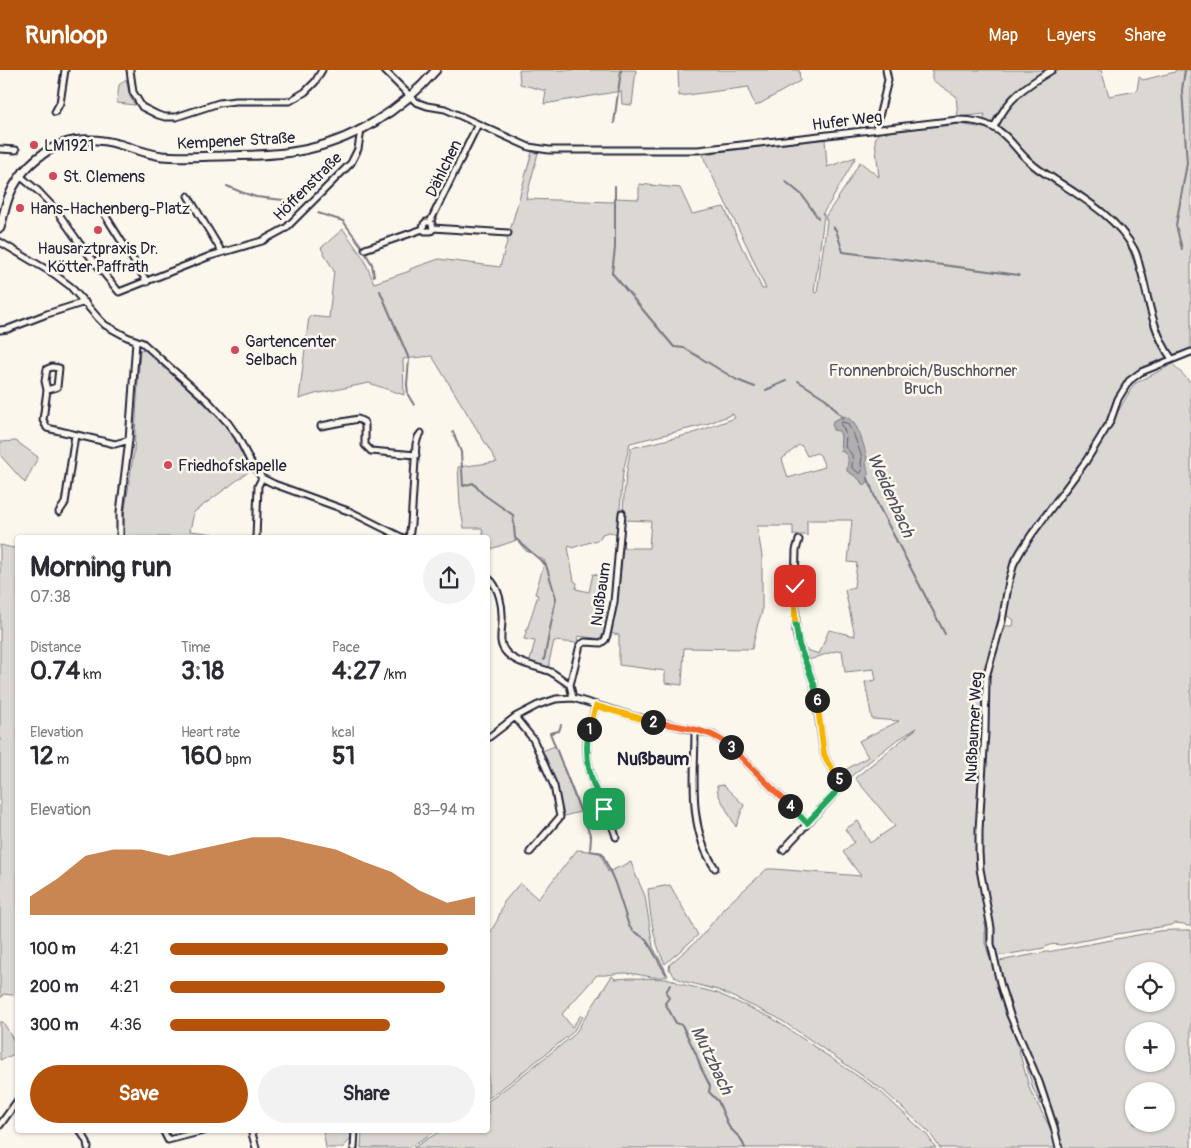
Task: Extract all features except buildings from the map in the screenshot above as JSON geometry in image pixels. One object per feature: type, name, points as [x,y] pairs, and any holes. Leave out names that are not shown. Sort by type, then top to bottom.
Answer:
[{"type":"main road","name":"Kempener Straße","points":[[0,228],[9,196],[20,176],[34,161],[61,144],[92,140],[106,141],[162,156],[276,154],[299,151],[319,147],[361,130],[410,97],[436,70]]},
{"type":"street","points":[[55,112],[60,103],[65,70]]},
{"type":"street","points":[[130,70],[133,92],[142,107],[165,117],[176,117],[214,103],[290,101],[305,92],[315,82],[322,70]]},
{"type":"street","points":[[384,70],[410,97]]},
{"type":"street","points":[[876,129],[888,80],[886,70]]},
{"type":"street","points":[[994,128],[1004,109],[1017,93],[1052,70]]},
{"type":"street","name":"Hufer Weg","points":[[410,97],[416,102],[445,109],[529,147],[549,150],[698,150],[958,120],[979,123],[994,128],[1002,132],[1030,162],[1098,209],[1114,222],[1126,236],[1135,251],[1159,337],[1172,359]]},
{"type":"street","name":"Dählchen","points":[[423,229],[426,222],[430,222],[478,124]]},
{"type":"street","name":"Höffenstraße","points":[[20,176],[56,210],[80,244],[119,292],[222,252],[262,241],[286,228],[351,163],[358,149],[361,130]]},
{"type":"street","points":[[0,149],[16,150]]},
{"type":"street","points":[[188,196],[222,252]]},
{"type":"street","points":[[105,215],[147,282]]},
{"type":"street","name":"Dählchen","points":[[430,222],[433,228]]},
{"type":"street","name":"Dählchen","points":[[423,229],[426,232],[433,228],[508,233]]},
{"type":"street","name":"Dählchen","points":[[365,249],[423,229]]},
{"type":"street","points":[[0,242],[54,274],[70,286],[105,325],[127,338],[143,343],[220,413],[233,429],[250,461],[262,478],[351,512],[397,535]]},
{"type":"street","points":[[0,330],[8,329],[85,302]]},
{"type":"street","points":[[120,535],[120,512],[129,440],[136,341]]},
{"type":"street","name":"Nußbaumer Weg","points":[[1059,1148],[1039,1082],[1010,1015],[1001,987],[980,869],[979,830],[985,732],[986,677],[1002,621],[1014,563],[1022,549],[1086,461],[1110,422],[1118,399],[1129,381],[1141,372],[1191,352]]},
{"type":"street","points":[[47,390],[44,423],[47,428],[115,444],[129,440]]},
{"type":"street","points":[[321,426],[358,419],[364,422],[365,445],[369,450],[373,452],[416,455]]},
{"type":"street","points":[[409,535],[418,437],[421,433]]},
{"type":"street","points":[[59,512],[65,503],[75,435]]},
{"type":"street","points":[[256,535],[258,486],[262,478]]},
{"type":"street","name":"Nußbaum","points":[[570,685],[580,645],[585,642],[601,643],[607,635],[614,602],[622,513]]},
{"type":"street","points":[[783,850],[843,785],[824,754],[814,684],[796,632],[796,550],[799,540]]},
{"type":"street","points":[[490,580],[494,584],[502,614],[501,642],[504,650],[517,660],[551,672],[570,685],[573,698]]},
{"type":"street","points":[[490,736],[515,717],[538,705],[556,699],[573,698],[655,722],[695,730],[713,735],[729,745],[807,823]]},
{"type":"street","points":[[596,706],[589,726],[586,752],[596,794],[614,827],[616,837]]},
{"type":"street","points":[[515,717],[533,739],[554,786],[560,817],[530,852]]},
{"type":"street","points":[[695,730],[697,824],[701,841],[715,868]]},
{"type":"street","points":[[0,1125],[15,1104]]},
{"type":"street","points":[[82,1133],[88,1148]]},
{"type":"street","points":[[164,1133],[168,1140],[195,1133]]},
{"type":"street","points":[[252,1133],[256,1148]]},
{"type":"street","points":[[354,1148],[355,1133]]},
{"type":"green space","points":[[519,70],[636,70],[632,105],[622,104],[621,91],[544,104],[546,91],[520,84]]},
{"type":"green space","points":[[678,70],[799,70],[800,81],[756,106],[749,87],[679,96]]},
{"type":"green space","points":[[932,70],[1050,70],[1032,81],[990,123],[983,122],[985,114],[958,117],[956,96],[932,80]]},
{"type":"green space","points":[[1055,70],[1101,70],[1109,96],[1137,91],[1139,77],[1143,80],[1175,72],[1175,70],[1191,70],[1191,351],[1174,360],[1165,344],[1131,243],[1122,229],[1034,163],[999,125],[1006,109],[1021,93]]},
{"type":"green space","points":[[126,79],[130,97],[135,105],[117,103],[119,85]]},
{"type":"green space","name":"Fronnenbroich/Buschhorner Bruch","points":[[959,124],[984,128],[998,132],[1045,175],[1107,220],[1119,231],[1127,244],[1138,273],[1160,346],[1171,361],[1132,381],[1086,459],[1089,461],[1134,384],[1173,364],[1191,383],[1191,926],[1175,923],[992,957],[987,943],[985,922],[985,943],[1030,1090],[1056,1139],[1053,1127],[1033,1089],[994,962],[1159,931],[1191,930],[1191,1148],[940,1148],[929,1132],[883,1090],[796,1030],[776,1017],[718,990],[683,981],[675,977],[669,969],[670,964],[700,938],[725,907],[767,869],[861,876],[843,852],[854,842],[845,829],[858,821],[870,843],[895,826],[855,778],[917,728],[894,742],[850,777],[842,777],[838,774],[868,757],[859,741],[899,721],[872,719],[865,682],[876,680],[874,669],[845,672],[842,650],[809,660],[804,649],[819,654],[829,630],[855,636],[845,590],[854,587],[857,563],[848,562],[852,520],[807,520],[807,536],[793,536],[793,526],[757,526],[762,556],[762,612],[752,649],[684,648],[682,685],[665,683],[665,671],[619,665],[619,635],[610,633],[621,570],[622,548],[649,548],[651,521],[623,520],[625,484],[631,448],[691,434],[735,418],[733,414],[704,425],[630,443],[623,472],[618,534],[609,532],[602,534],[600,539],[572,548],[571,546],[568,547],[574,581],[577,583],[576,589],[589,592],[593,574],[601,576],[596,611],[611,613],[606,633],[604,633],[601,639],[578,636],[577,643],[554,641],[549,670],[530,661],[535,641],[524,639],[538,595],[535,594],[545,561],[526,551],[517,540],[490,549],[490,535],[484,535],[482,528],[464,528],[460,505],[458,467],[497,462],[432,356],[403,359],[404,395],[369,383],[299,399],[309,316],[329,318],[334,271],[321,248],[343,229],[364,259],[374,283],[439,259],[500,267],[532,152],[538,153],[526,199],[613,202],[614,198],[639,199],[639,184],[680,188],[692,214],[724,207],[762,289],[766,289],[703,154],[825,139],[827,167],[856,157],[822,214],[824,216],[814,292],[817,293],[827,221],[825,217],[860,162],[879,177],[875,140],[878,133]],"holes":[[[799,445],[802,446],[807,456],[817,453],[820,455],[825,467],[788,478],[782,459]],[[1004,614],[1014,620],[1013,626],[1005,626],[1004,632],[1000,634],[995,631],[998,619]]]},
{"type":"green space","points":[[146,349],[219,418],[232,435],[251,470],[194,512],[190,531],[216,535],[123,535],[123,522],[134,451],[140,350]]},
{"type":"green space","points":[[16,441],[38,457],[25,483],[0,455],[0,442]]},
{"type":"green space","points":[[0,545],[15,548],[15,994],[3,994],[0,997]]},
{"type":"green space","points":[[555,746],[580,812],[560,817],[558,792],[542,751]]},
{"type":"green space","points":[[723,785],[744,805],[736,827],[718,794],[717,786]]},
{"type":"green space","points":[[577,850],[600,852],[608,872],[631,862],[645,896],[653,947],[668,976],[657,977],[630,973],[597,975],[562,1014],[572,1027],[581,1015],[583,1017],[572,1033],[490,1097],[490,933],[497,921],[504,902],[520,883],[538,899]]},
{"type":"green space","points":[[670,885],[698,935],[665,964],[653,927],[648,889]]},
{"type":"green space","points":[[612,976],[615,979],[670,979],[681,984],[717,993],[772,1018],[881,1092],[927,1135],[936,1148],[413,1148],[437,1133],[490,1133],[490,1100],[574,1035]]},
{"type":"green space","points":[[0,1022],[3,1022],[15,1043],[15,1054],[0,1060]]},
{"type":"green space","points":[[324,1133],[357,1133],[342,1148],[326,1148]]},
{"type":"green space","points":[[362,1133],[432,1133],[408,1148],[361,1148]]},
{"type":"water","points":[[844,416],[857,428],[864,446],[867,458],[868,483],[863,485],[858,478],[847,471],[848,457],[841,451],[839,431],[833,430],[833,421]]},
{"type":"waterway","name":"Weidenbach","points":[[614,123],[621,70]]},
{"type":"waterway","points":[[1182,249],[1176,225],[1187,163],[1182,90],[1185,70]]},
{"type":"waterway","points":[[785,181],[802,195],[818,218]]},
{"type":"waterway","name":"Mutzbach","points":[[227,186],[256,197],[283,200],[298,206]]},
{"type":"waterway","name":"Weidenbach","points":[[615,186],[615,248],[612,273],[674,347],[684,348],[737,380],[755,387]]},
{"type":"waterway","name":"Mutzbach","points":[[318,213],[343,221],[362,247]]},
{"type":"waterway","points":[[833,227],[836,230],[843,252],[1019,275]]},
{"type":"waterway","name":"Mutzbach","points":[[364,251],[372,264],[374,276]]},
{"type":"waterway","name":"Mutzbach","points":[[380,291],[409,359],[408,395],[414,405]]},
{"type":"waterway","name":"Weidenbach","points":[[766,390],[786,381]]},
{"type":"waterway","name":"Weidenbach","points":[[798,381],[826,399],[843,418]]},
{"type":"waterway","name":"Mutzbach","points":[[453,432],[461,452],[463,486],[473,483],[483,494],[513,515],[515,538],[546,565],[556,598],[544,660]]},
{"type":"waterway","name":"Weidenbach","points":[[868,478],[877,503],[945,634]]},
{"type":"waterway","name":"Mutzbach","points":[[561,725],[559,731],[550,733],[591,837],[590,851],[602,853],[615,883],[629,926],[633,931],[646,939],[666,974]]},
{"type":"waterway","name":"Mutzbach","points":[[670,985],[666,992],[669,998],[665,1003],[676,1023],[682,1025],[710,1086],[709,1092],[718,1101],[729,1127],[741,1139],[745,1148]]},
{"type":"place","name":"LM1921","points":[[34,145]]},
{"type":"place","name":"St. Clemens","points":[[53,176]]},
{"type":"place","name":"Hans-Hachenberg-Platz","points":[[20,208]]},
{"type":"place","name":"Hausarztpraxis Dr. Kötter Paffrath","points":[[98,230]]},
{"type":"place","name":"Gartencenter Selbach","points":[[235,350]]},
{"type":"place","name":"Friedhofskapelle","points":[[168,465]]},
{"type":"district","name":"Nußbaum","points":[[653,759]]},
{"type":"route","points":[[604,809],[596,794],[586,752],[589,726],[596,706],[655,722],[695,730],[721,739],[807,823],[843,785],[824,754],[814,684],[796,632],[795,586]]}]
